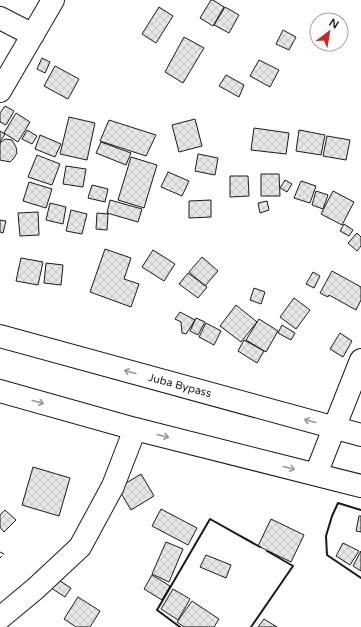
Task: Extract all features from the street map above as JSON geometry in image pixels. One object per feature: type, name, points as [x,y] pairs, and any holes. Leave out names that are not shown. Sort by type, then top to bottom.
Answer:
[{"type":"main road","points":[[0,91],[53,0]]},
{"type":"main road","points":[[0,18],[33,34]]},
{"type":"main road","name":"Juba Bypass","points":[[0,336],[361,435]]},
{"type":"main road","points":[[316,474],[361,360]]},
{"type":"main road","points":[[0,392],[135,429],[361,486]]},
{"type":"main road","points":[[0,618],[35,589],[80,546],[114,486],[135,429]]},
{"type":"building","points":[[211,0],[224,7],[213,26],[200,18]]},
{"type":"building","points":[[159,7],[173,16],[156,43],[142,34]]},
{"type":"building","points":[[225,7],[239,15],[229,33],[214,25]]},
{"type":"building","points":[[283,30],[296,37],[289,50],[276,44]]},
{"type":"building","points":[[184,37],[204,48],[183,83],[165,72]]},
{"type":"building","points":[[42,58],[50,62],[45,73],[37,69]]},
{"type":"building","points":[[259,60],[279,70],[270,87],[250,76]]},
{"type":"building","points":[[55,66],[79,79],[68,99],[44,86]]},
{"type":"building","points":[[226,75],[244,85],[239,97],[219,86]]},
{"type":"building","points":[[5,106],[14,111],[6,125],[0,122],[0,113]]},
{"type":"building","points":[[16,113],[30,122],[18,142],[4,133]]},
{"type":"building","points":[[69,117],[95,123],[87,160],[60,154]]},
{"type":"building","points":[[195,119],[202,146],[179,152],[172,125]]},
{"type":"building","points":[[109,120],[156,135],[146,156],[100,141]]},
{"type":"building","points":[[254,128],[289,133],[286,154],[251,150]]},
{"type":"building","points":[[27,130],[37,136],[32,144],[22,139]]},
{"type":"building","points":[[299,130],[325,135],[321,155],[296,151]]},
{"type":"building","points":[[0,131],[5,134],[0,142]]},
{"type":"building","points":[[40,135],[61,144],[55,157],[35,149]]},
{"type":"building","points":[[327,136],[350,140],[346,160],[323,156]]},
{"type":"building","points":[[5,139],[12,140],[16,147],[17,153],[10,162],[0,160],[0,143]]},
{"type":"building","points":[[101,142],[131,153],[126,165],[96,153]]},
{"type":"building","points":[[198,154],[218,158],[215,175],[195,171]]},
{"type":"building","points":[[37,155],[60,164],[52,185],[28,177]]},
{"type":"building","points":[[131,157],[157,165],[144,208],[118,200]]},
{"type":"building","points":[[66,166],[86,169],[83,187],[63,184]]},
{"type":"building","points":[[168,172],[189,181],[182,196],[161,187]]},
{"type":"building","points":[[261,174],[279,174],[280,196],[261,196]]},
{"type":"building","points":[[230,176],[248,176],[249,196],[230,197]]},
{"type":"building","points":[[285,180],[292,184],[287,192],[280,188]]},
{"type":"building","points":[[301,181],[316,186],[310,203],[294,198]]},
{"type":"building","points":[[29,182],[52,189],[46,208],[23,201]]},
{"type":"building","points":[[92,185],[108,189],[105,202],[88,198]]},
{"type":"building","points":[[316,191],[328,195],[323,209],[312,205]]},
{"type":"building","points":[[333,191],[354,202],[342,225],[321,214]]},
{"type":"building","points":[[110,200],[142,209],[138,222],[107,213]]},
{"type":"building","points":[[211,200],[211,217],[189,218],[189,201]]},
{"type":"building","points":[[267,201],[269,210],[260,213],[258,203]]},
{"type":"building","points":[[50,203],[66,207],[63,224],[46,220]]},
{"type":"building","points":[[71,210],[87,214],[82,234],[66,231]]},
{"type":"building","points":[[38,212],[39,235],[20,236],[18,213]]},
{"type":"building","points":[[97,213],[108,214],[107,230],[96,229]]},
{"type":"building","points":[[0,220],[6,221],[3,233],[0,232]]},
{"type":"building","points":[[344,224],[353,230],[349,236],[340,231]]},
{"type":"building","points":[[357,233],[361,237],[361,246],[357,251],[348,243]]},
{"type":"building","points":[[105,249],[131,258],[124,279],[139,284],[131,307],[90,292]]},
{"type":"building","points":[[153,250],[175,264],[164,281],[142,267]]},
{"type":"building","points":[[202,257],[218,271],[205,286],[189,272]]},
{"type":"building","points":[[21,258],[43,262],[38,285],[16,281]]},
{"type":"building","points":[[46,263],[63,265],[61,285],[44,283]]},
{"type":"building","points":[[332,271],[361,287],[361,300],[356,310],[329,295],[328,297],[320,293]]},
{"type":"building","points":[[313,272],[320,276],[314,288],[306,284]]},
{"type":"building","points":[[188,273],[207,287],[198,298],[179,284]]},
{"type":"building","points":[[254,288],[265,292],[261,304],[250,300]]},
{"type":"building","points":[[294,298],[310,310],[296,329],[280,317]]},
{"type":"building","points":[[236,305],[257,322],[241,342],[220,326]]},
{"type":"building","points":[[180,312],[195,320],[186,334],[182,333],[181,322],[175,319]]},
{"type":"building","points":[[196,318],[205,322],[198,335],[190,331]]},
{"type":"building","points":[[259,319],[278,331],[266,352],[246,340]]},
{"type":"building","points":[[206,323],[221,331],[214,345],[199,337]]},
{"type":"building","points":[[282,325],[295,333],[291,340],[278,333]]},
{"type":"building","points":[[340,333],[352,341],[343,357],[330,349]]},
{"type":"building","points":[[244,340],[264,351],[257,363],[238,351]]},
{"type":"building","points":[[33,467],[70,478],[59,516],[22,505]]},
{"type":"building","points":[[141,474],[154,496],[131,510],[118,488]]},
{"type":"building","points":[[161,509],[197,528],[188,545],[152,526]]},
{"type":"building","points":[[5,510],[16,520],[4,532],[0,527],[0,515]]},
{"type":"building","points":[[359,516],[361,516],[361,532],[356,531]]},
{"type":"building","points":[[271,519],[304,535],[291,562],[258,546]]},
{"type":"building","points":[[166,542],[183,549],[169,582],[152,574]]},
{"type":"building","points":[[343,543],[359,551],[350,565],[336,556]]},
{"type":"building","points":[[361,551],[361,571],[353,566]]},
{"type":"building","points":[[206,555],[231,565],[226,578],[200,567]]},
{"type":"building","points":[[152,575],[170,586],[162,600],[144,589]]},
{"type":"building","points":[[57,579],[71,588],[65,597],[51,588]]},
{"type":"building","points":[[173,589],[190,599],[178,620],[161,609]]},
{"type":"building","points":[[78,597],[100,611],[90,627],[76,627],[64,619]]},
{"type":"building","points":[[192,601],[219,619],[214,627],[184,627],[177,622]]},
{"type":"building","points":[[264,619],[277,627],[258,627]]},
{"type":"fence","points":[[0,552],[4,554],[0,558]]},
{"type":"wall","points":[[361,510],[338,503],[326,536],[327,555],[361,578]]},
{"type":"wall","points":[[180,627],[157,610],[210,519],[260,547]]},
{"type":"wall","points":[[251,627],[293,566],[267,551]]}]
